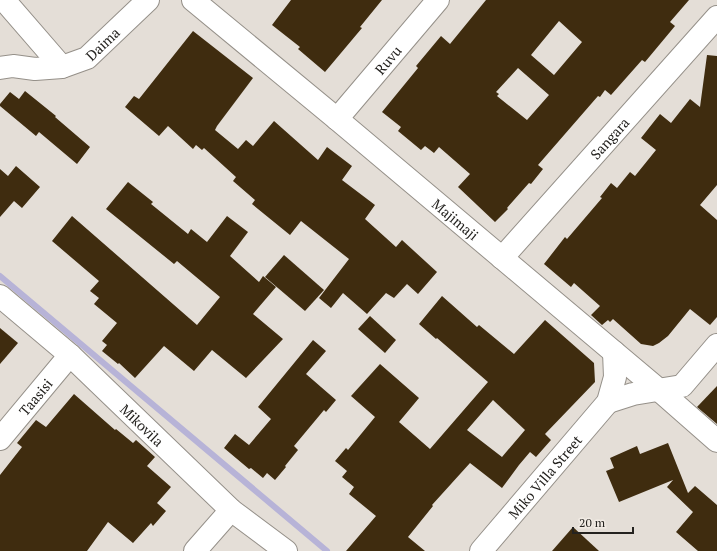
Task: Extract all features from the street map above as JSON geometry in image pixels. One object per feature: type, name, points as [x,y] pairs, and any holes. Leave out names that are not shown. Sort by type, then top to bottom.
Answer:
[{"type":"street","points":[[4,0],[62,67]]},
{"type":"street","name":"Daima","points":[[0,68],[13,66],[35,69],[62,67],[87,58],[148,0]]},
{"type":"street","name":"Majimaji","points":[[193,0],[660,390],[717,441]]},
{"type":"street","name":"Ruvu","points":[[337,120],[438,0]]},
{"type":"street","name":"Sangara","points":[[502,258],[717,17]]},
{"type":"street","name":"Mikovila","points":[[0,296],[70,355],[231,510],[286,551]]},
{"type":"street","points":[[608,402],[633,394],[682,386],[717,345]]},
{"type":"street","points":[[608,402],[615,377],[614,352]]},
{"type":"street","name":"Taasisi","points":[[0,439],[70,355]]},
{"type":"street","name":"Miko Villa Street","points":[[481,551],[608,402]]},
{"type":"street","points":[[195,551],[231,510]]},
{"type":"building","points":[[291,0],[382,0],[360,27],[362,28],[325,72],[298,49],[300,47],[272,25]]},
{"type":"building","points":[[486,0],[689,0],[670,22],[675,26],[645,62],[642,60],[611,95],[605,90],[600,97],[598,96],[538,165],[543,169],[531,184],[529,183],[507,208],[508,209],[495,222],[458,187],[470,174],[439,147],[434,153],[425,146],[421,150],[398,131],[401,127],[382,112],[418,68],[416,66],[441,36],[450,44]],"holes":[[[559,21],[582,42],[554,75],[531,55]],[[518,68],[549,95],[527,120],[497,96],[499,94],[496,92]]]},
{"type":"building","points":[[193,31],[253,78],[215,130],[238,149],[246,140],[253,146],[274,121],[318,160],[327,147],[352,166],[342,180],[375,205],[365,219],[396,247],[402,240],[437,272],[418,294],[407,284],[394,298],[386,293],[367,314],[343,293],[331,308],[319,298],[349,259],[301,221],[290,235],[252,204],[255,200],[233,181],[236,177],[204,148],[202,150],[196,145],[193,149],[168,126],[159,136],[125,107],[134,96],[139,99]]},
{"type":"building","points":[[707,55],[717,56],[717,185],[700,205],[717,220],[717,317],[710,325],[690,309],[668,336],[659,343],[653,346],[641,344],[613,319],[610,322],[608,320],[602,325],[591,315],[600,306],[574,283],[571,287],[544,264],[565,237],[567,239],[602,198],[600,197],[611,183],[617,188],[630,172],[635,176],[656,150],[641,138],[660,114],[671,123],[690,99],[700,107]]},
{"type":"building","points":[[25,91],[56,116],[55,117],[90,147],[77,164],[39,132],[36,136],[0,106],[10,92],[19,99]]},
{"type":"building","points":[[16,166],[40,187],[22,208],[14,201],[0,217],[0,169],[8,176]]},
{"type":"building","points":[[128,182],[153,202],[151,204],[188,234],[191,229],[207,242],[227,216],[248,232],[230,256],[259,282],[263,276],[276,287],[253,314],[283,339],[246,378],[212,350],[194,371],[164,346],[135,378],[119,363],[118,364],[102,351],[107,345],[102,341],[117,323],[94,304],[99,298],[90,291],[99,281],[52,241],[72,216],[197,325],[220,297],[177,261],[174,264],[106,209]]},
{"type":"building","points":[[284,255],[324,290],[305,311],[265,277]]},
{"type":"building","points":[[442,296],[477,327],[479,325],[514,354],[545,320],[594,363],[595,382],[545,434],[551,440],[536,457],[530,452],[502,488],[470,463],[432,505],[433,506],[408,537],[425,551],[346,551],[376,516],[349,494],[354,487],[342,477],[347,471],[335,461],[346,448],[348,450],[375,417],[351,396],[380,364],[419,398],[399,422],[430,449],[488,382],[419,324]],"holes":[[[493,400],[525,430],[502,457],[467,430]]]},
{"type":"building","points":[[370,316],[396,340],[385,353],[358,329]]},
{"type":"building","points":[[0,328],[18,343],[0,364]]},
{"type":"building","points":[[313,340],[326,351],[306,374],[336,400],[326,412],[324,410],[294,446],[298,450],[275,480],[267,473],[263,478],[251,468],[249,469],[224,448],[235,434],[249,445],[271,419],[258,407]]},
{"type":"building","points":[[717,386],[717,424],[697,407]]},
{"type":"building","points":[[74,394],[115,430],[116,429],[133,443],[136,440],[155,457],[147,466],[171,487],[157,503],[166,511],[153,526],[151,523],[133,543],[108,522],[87,551],[0,551],[0,475],[22,447],[17,443],[36,420],[46,427]]},
{"type":"building","points":[[668,443],[688,493],[695,486],[717,505],[717,551],[698,551],[676,532],[693,512],[667,487],[673,480],[619,502],[606,471],[614,468],[610,458],[637,446],[640,454]]},
{"type":"building","points":[[573,527],[599,551],[552,551]]},
{"type":"waterway","points":[[0,276],[327,551]]}]
